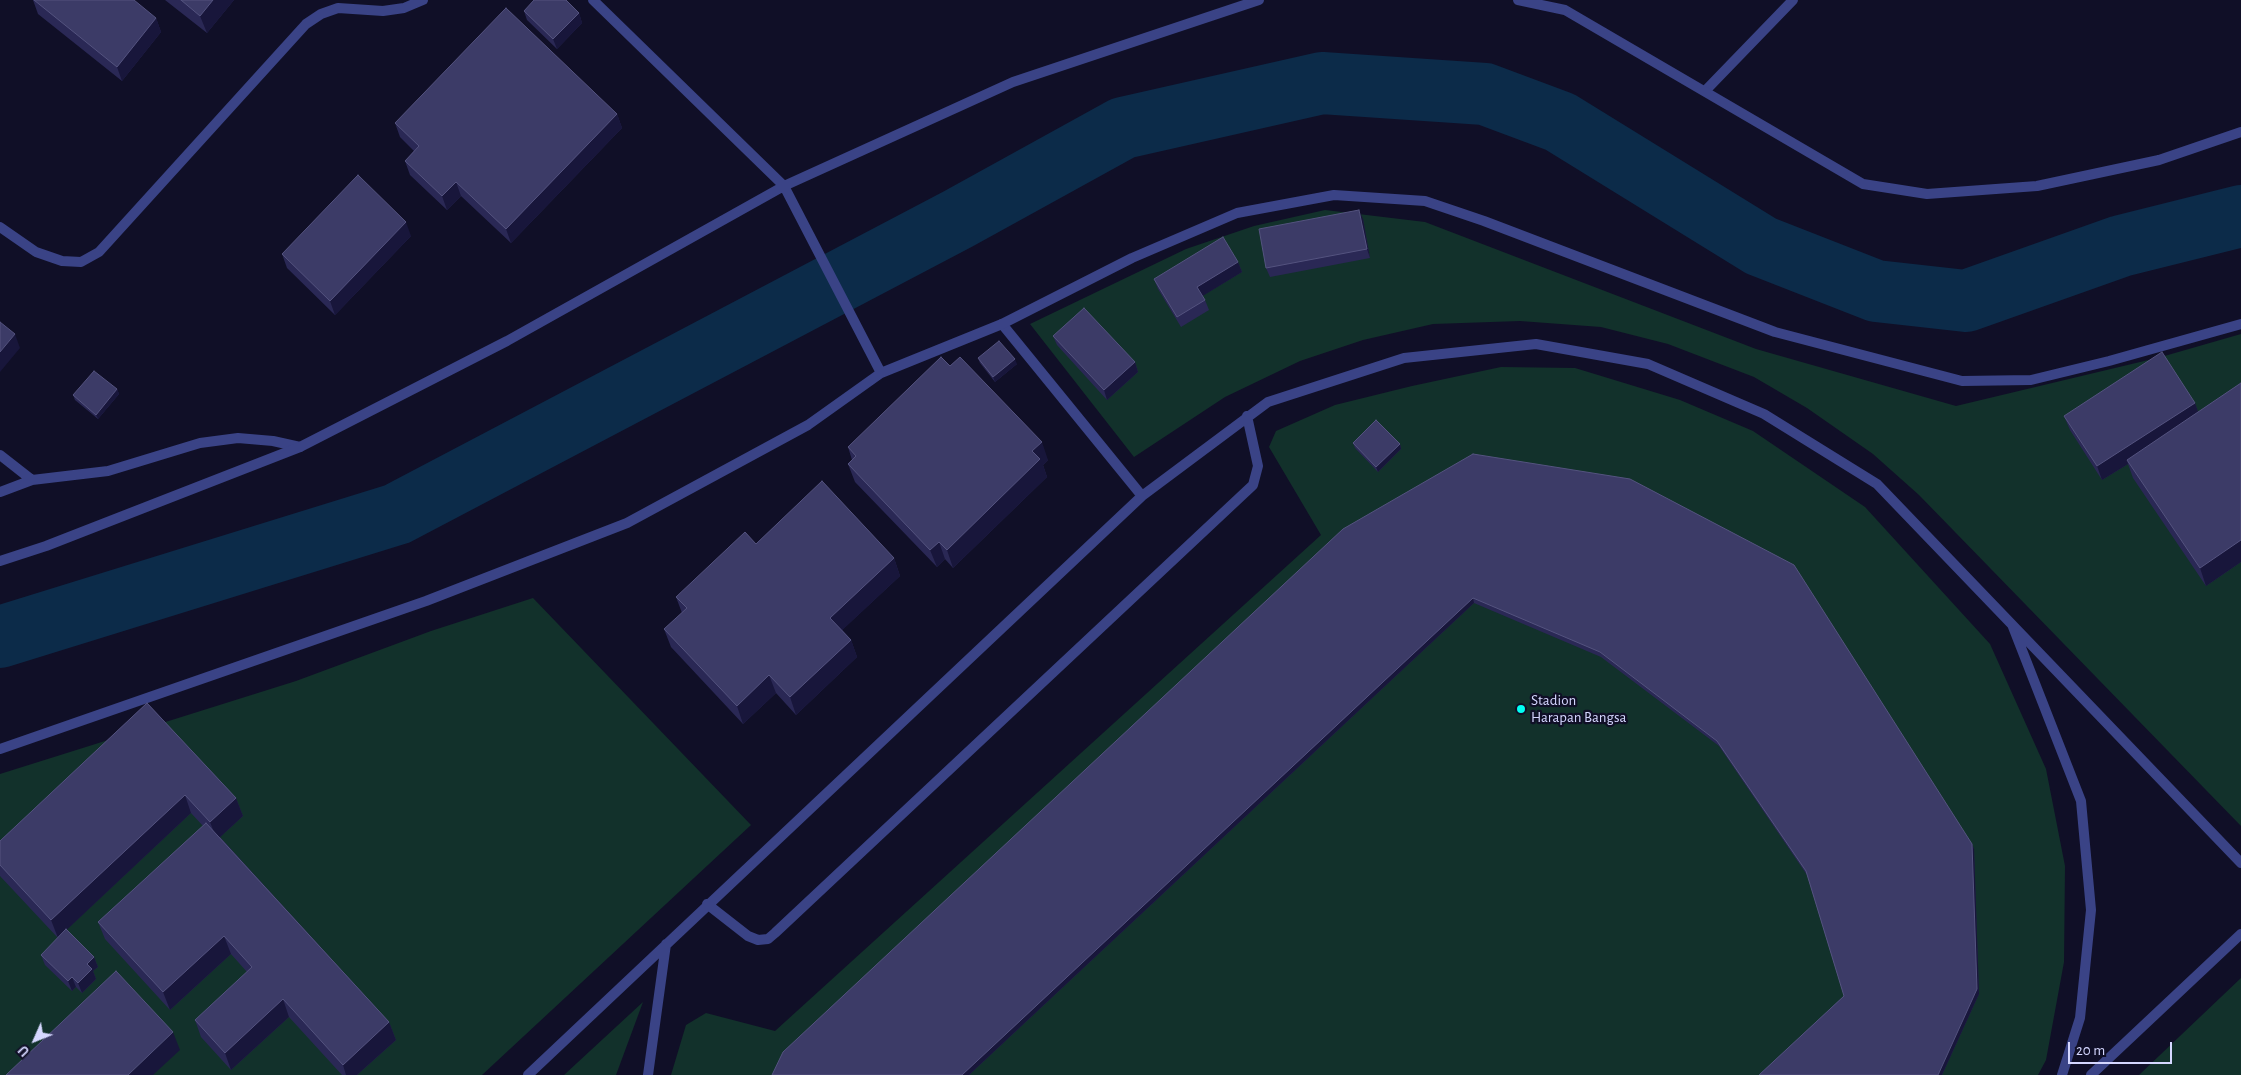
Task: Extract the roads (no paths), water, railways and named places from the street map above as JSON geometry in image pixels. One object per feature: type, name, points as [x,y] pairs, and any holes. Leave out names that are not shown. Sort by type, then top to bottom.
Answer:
[{"type":"street","points":[[0,227],[36,252],[62,261],[81,262],[100,252],[306,24],[321,14],[338,8],[383,11],[404,8],[423,0]]},
{"type":"street","points":[[593,0],[784,186],[881,373]]},
{"type":"street","points":[[0,561],[46,546],[300,447],[507,341],[784,186],[1013,82],[1259,0]]},
{"type":"street","points":[[1518,0],[1565,10],[1706,90],[1758,124],[1863,184],[1927,194],[2037,186],[2158,160],[2241,132]]},
{"type":"street","points":[[1706,90],[1793,0]]},
{"type":"street","points":[[0,749],[426,602],[627,523],[808,425],[881,373],[1002,324],[1132,258],[1237,212],[1334,195],[1425,201],[1484,221],[1775,332],[1962,381],[2031,380],[2109,361],[2241,324]]},
{"type":"street","points":[[1002,324],[1142,496]]},
{"type":"street","points":[[528,1075],[707,904],[1142,496],[1268,402],[1404,358],[1536,344],[1648,364],[1764,414],[1877,484],[2241,863]]},
{"type":"street","points":[[707,904],[748,936],[758,940],[768,939],[775,933],[1253,485],[1258,466],[1247,416]]},
{"type":"street","points":[[0,492],[32,480],[108,471],[200,442],[238,438],[273,441],[300,447]]},
{"type":"street","points":[[0,455],[32,480]]},
{"type":"street","points":[[2012,623],[2080,802],[2091,910],[2080,1018],[2062,1075]]},
{"type":"street","points":[[2091,1075],[2241,934]]},
{"type":"street","points":[[648,1075],[666,944]]},
{"type":"waterway","points":[[0,637],[397,514],[958,219],[1123,128],[1322,83],[1485,94],[1560,122],[1761,246],[1876,291],[1966,301],[2121,246],[2241,216]]},
{"type":"place","name":"Stadion Harapan Bangsa","points":[[1521,709]]}]
